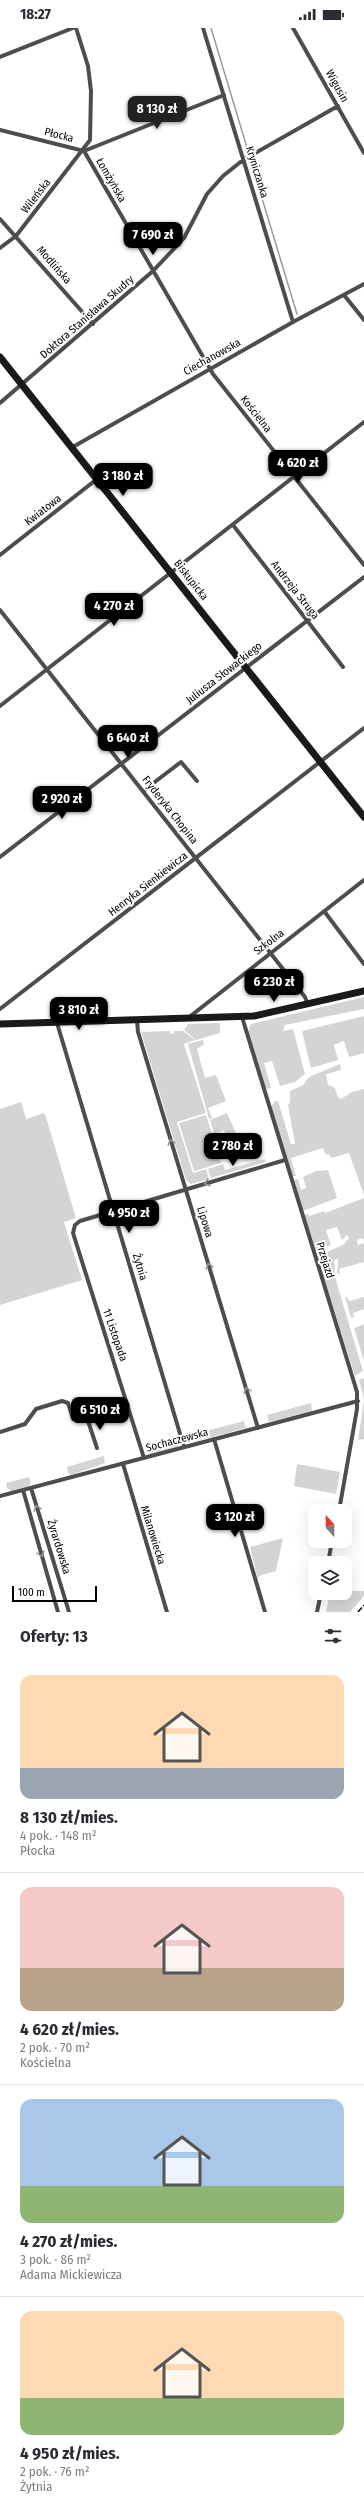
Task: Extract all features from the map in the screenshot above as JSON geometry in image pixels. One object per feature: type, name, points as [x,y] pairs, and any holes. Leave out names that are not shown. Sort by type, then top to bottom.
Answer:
[{"type":"main road","name":"Biskupicka","points":[[0,357],[364,818]]},
{"type":"main road","points":[[0,1024],[242,1017],[260,1015],[308,1005],[364,991]]},
{"type":"street","points":[[0,57],[73,28]]},
{"type":"street","name":"Łomżyńska","points":[[76,28],[88,66],[91,91],[90,140],[84,151],[210,368]]},
{"type":"street","name":"Kryniczanka","points":[[203,28],[293,322]]},
{"type":"street","name":"Wigusin","points":[[293,28],[364,153]]},
{"type":"street","name":"Płocka","points":[[0,130],[84,151],[224,95]]},
{"type":"street","name":"Doktora Stanisława Skudry","points":[[0,403],[153,271],[184,238],[216,183],[243,160],[338,106]]},
{"type":"street","name":"Wileńska","points":[[0,248],[16,236],[84,151]]},
{"type":"street","name":"Modlińska","points":[[0,219],[93,324]]},
{"type":"street","name":"Ciechanowska","points":[[71,448],[210,368],[364,284]]},
{"type":"street","points":[[344,295],[364,320]]},
{"type":"street","name":"Kościelna","points":[[210,368],[294,477],[364,564]]},
{"type":"street","points":[[0,706],[364,422]]},
{"type":"street","name":"Kwiatowa","points":[[0,555],[97,479]]},
{"type":"street","name":"Andrzeja Struga","points":[[233,525],[343,667]]},
{"type":"street","name":"Juliusza Słowackiego","points":[[0,856],[364,577]]},
{"type":"street","name":"Fryderyka Chopina","points":[[0,610],[270,952],[305,997],[308,1005]]},
{"type":"street","name":"Henryka Sienkiewicza","points":[[0,1009],[364,728]]},
{"type":"street","points":[[143,791],[181,762],[197,781]]},
{"type":"street","name":"Szkolna","points":[[187,1019],[270,952],[364,880]]},
{"type":"street","points":[[324,911],[364,964]]},
{"type":"street","name":"Przejazd","points":[[242,1017],[353,1379],[358,1401],[340,1504]]},
{"type":"street","name":"Lipowa","points":[[137,1020],[138,1032],[258,1428]]},
{"type":"street","name":"Żytnia","points":[[57,1023],[184,1447]]},
{"type":"street","points":[[113,1211],[285,1160]]},
{"type":"street","name":"11 Listopada","points":[[113,1211],[80,1221],[75,1226],[73,1233],[144,1458]]},
{"type":"street","points":[[0,1432],[25,1424],[36,1410],[62,1401],[68,1403],[74,1420],[87,1418],[128,1405]]},
{"type":"street","name":"Sochaczewska","points":[[0,1496],[358,1401]]},
{"type":"street","points":[[87,1418],[96,1448]]},
{"type":"street","points":[[214,1439],[265,1612]]},
{"type":"street","name":"Milanowiecka","points":[[123,1464],[167,1612]]},
{"type":"street","name":"Żyrardowska","points":[[31,1488],[69,1612]]},
{"type":"street","name":"Żyrardowska","points":[[22,1490],[58,1612]]},
{"type":"street","points":[[317,1612],[320,1600]]},
{"type":"shaded area","points":[[364,997],[364,1009],[285,1025],[283,1031],[293,1029],[305,1074],[295,1082],[280,1086],[272,1061],[264,1063],[271,1088],[268,1089],[269,1092],[267,1088],[265,1089],[248,1032],[251,1024]]},
{"type":"shaded area","points":[[364,1016],[364,1053],[349,1057],[344,1041],[334,1045],[338,1060],[311,1068],[302,1031]]},
{"type":"shaded area","points":[[220,1023],[220,1033],[196,1040],[184,1030],[188,1024]]},
{"type":"shaded area","points":[[170,1031],[170,1034],[174,1033],[174,1031],[183,1031],[195,1040],[184,1044],[206,1113],[177,1122],[193,1173],[206,1169],[209,1179],[191,1184],[186,1180],[141,1032]]},
{"type":"shaded area","points":[[203,1040],[204,1044],[197,1049],[205,1078],[216,1075],[226,1101],[208,1108],[212,1118],[209,1119],[188,1044]]},
{"type":"shaded area","points":[[340,1064],[341,1070],[326,1074],[328,1085],[335,1088],[338,1098],[341,1099],[352,1092],[364,1089],[364,1195],[349,1153],[331,1158],[329,1154],[326,1155],[323,1148],[291,1158],[296,1176],[292,1176],[271,1107],[275,1101],[278,1101],[291,1144],[295,1144],[288,1105],[290,1102],[290,1091],[303,1085],[309,1077]]},
{"type":"shaded area","points":[[21,1102],[26,1119],[44,1113],[46,1117],[76,1218],[64,1222],[82,1280],[0,1305],[0,1109]]},
{"type":"shaded area","points":[[227,1113],[236,1133],[226,1136],[224,1130],[216,1133],[219,1143],[217,1143],[210,1120]]},
{"type":"shaded area","points":[[206,1115],[221,1163],[194,1171],[179,1123]]},
{"type":"shaded area","points":[[265,1159],[266,1162],[211,1178],[208,1169],[223,1164],[225,1170]]},
{"type":"shaded area","points":[[328,1170],[337,1198],[303,1211],[294,1180],[298,1179],[301,1190],[306,1188],[303,1177],[316,1171]]},
{"type":"shaded area","points":[[364,1198],[364,1242],[363,1238],[357,1240],[358,1245],[364,1243],[364,1262],[339,1269],[340,1273],[337,1274],[338,1259],[334,1260],[335,1277],[363,1371],[355,1376],[317,1256],[343,1245],[349,1238],[347,1235],[342,1240],[337,1227],[326,1230],[331,1245],[316,1250],[304,1215],[308,1214],[309,1216],[324,1211],[325,1213]]},
{"type":"shaded area","points":[[345,1297],[347,1297],[349,1301],[364,1297],[364,1309],[353,1313],[354,1317],[351,1318]]},
{"type":"shaded area","points":[[364,1324],[364,1361],[354,1328]]},
{"type":"shaded area","points":[[364,1378],[364,1399],[359,1380]]},
{"type":"shaded area","points":[[364,1399],[364,1439],[358,1440]]},
{"type":"shaded area","points":[[311,1403],[312,1411],[269,1422],[267,1415]]},
{"type":"shaded area","points":[[244,1421],[246,1428],[189,1443],[185,1441],[184,1437]]},
{"type":"shaded area","points":[[180,1438],[180,1444],[177,1447],[151,1454],[145,1452],[148,1451],[146,1446],[149,1448],[154,1446],[154,1444]]},
{"type":"shaded area","points":[[104,1456],[105,1463],[71,1475],[68,1473],[67,1467]]},
{"type":"shaded area","points":[[297,1464],[340,1472],[336,1494],[294,1486]]},
{"type":"shaded area","points":[[29,1477],[31,1483],[29,1486],[11,1491],[7,1488],[6,1483]]},
{"type":"shaded area","points":[[283,1538],[276,1571],[259,1576],[258,1580],[250,1547]]},
{"type":"shaded area","points":[[352,1591],[364,1591],[364,1596],[350,1612],[326,1612],[329,1600],[352,1600]]},
{"type":"waterway","points":[[211,28],[248,151]]},
{"type":"waterway","points":[[251,162],[297,314]]},
{"type":"railway","points":[[358,1612],[364,1605]]}]
